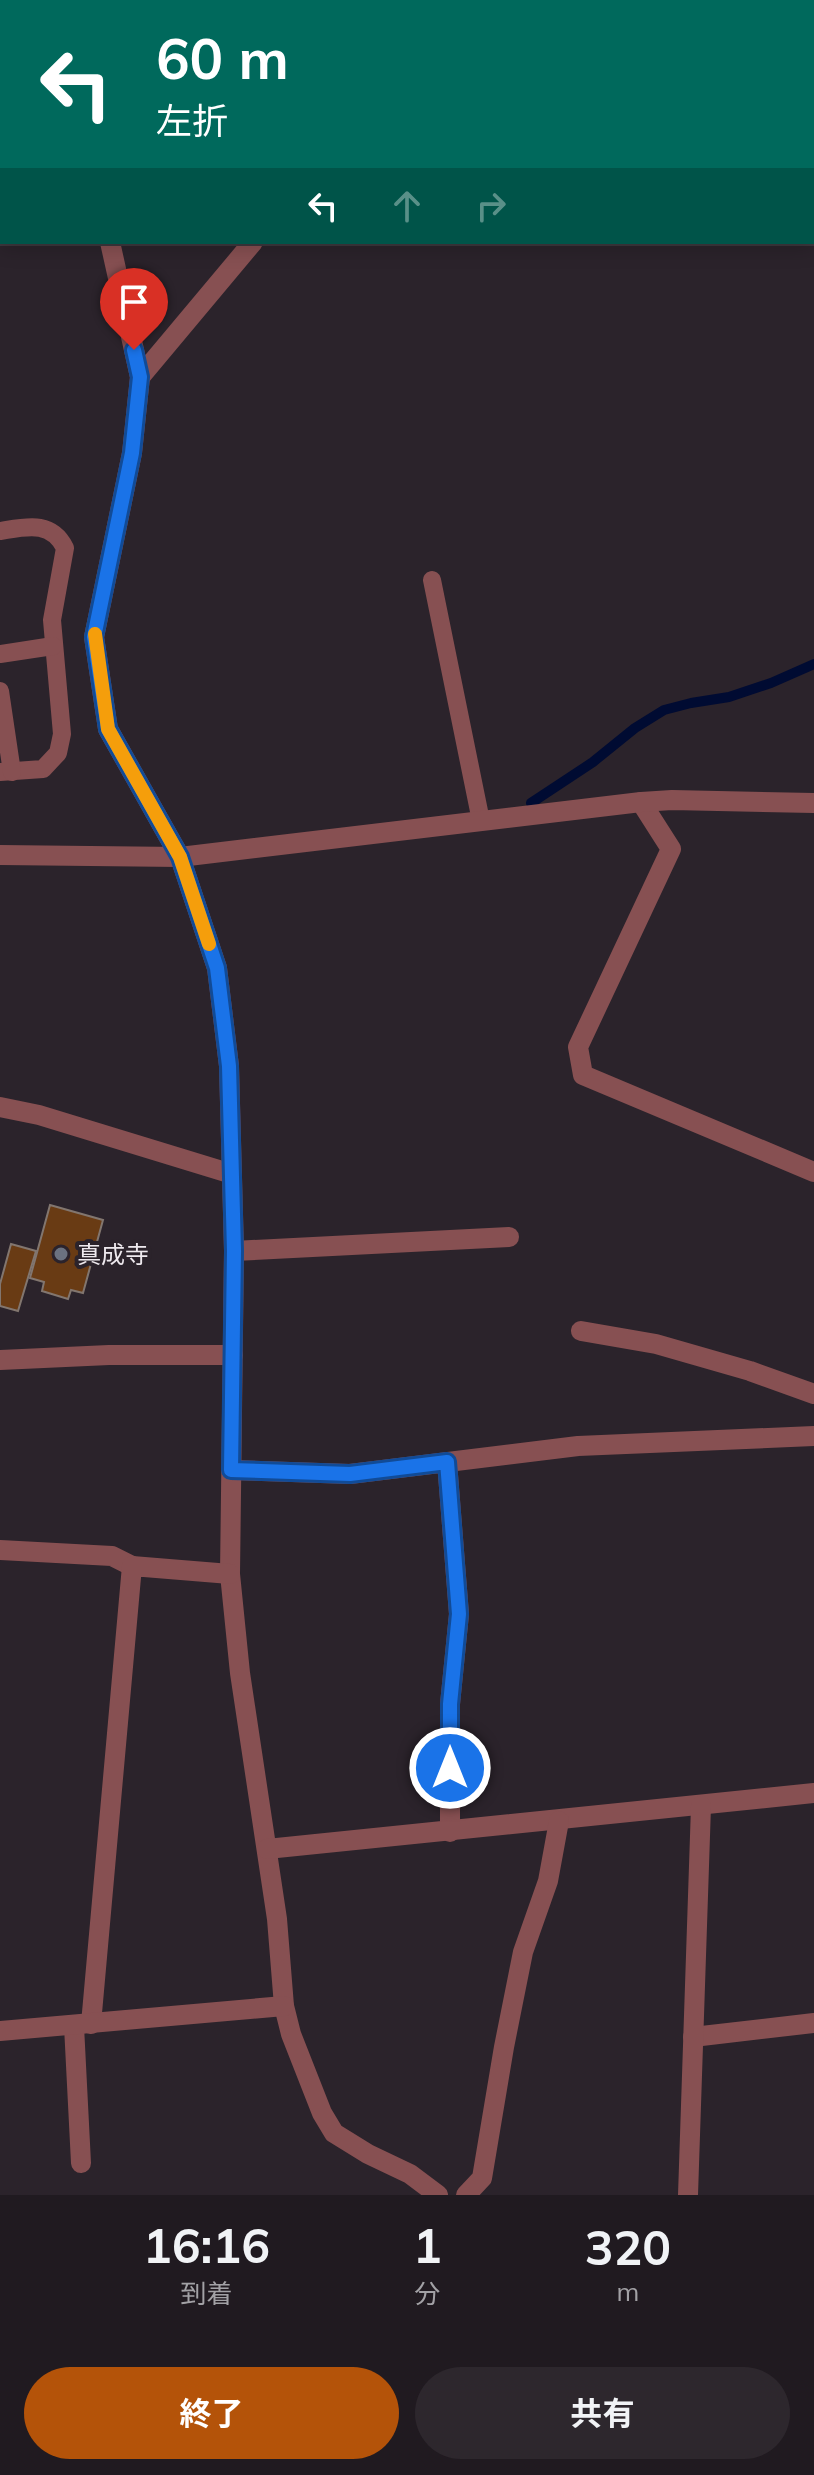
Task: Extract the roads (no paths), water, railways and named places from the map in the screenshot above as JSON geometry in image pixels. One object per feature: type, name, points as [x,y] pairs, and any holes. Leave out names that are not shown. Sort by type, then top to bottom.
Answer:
[{"type":"street","points":[[110,244],[140,377],[132,453],[94,637],[108,729],[180,857],[217,968],[229,1066],[234,1251],[230,1574],[240,1673],[277,1919],[284,2006],[291,2034],[322,2113],[334,2133],[410,2174],[438,2195]]},
{"type":"street","points":[[140,377],[251,244]]},
{"type":"street","points":[[0,855],[180,857],[641,802],[814,803]]},
{"type":"street","points":[[641,802],[671,849],[578,1047],[583,1075],[814,1172]]},
{"type":"street","points":[[0,1107],[39,1115],[232,1174]]},
{"type":"street","points":[[234,1251],[509,1237]]},
{"type":"street","points":[[581,1331],[656,1344],[750,1371],[814,1394]]},
{"type":"street","points":[[0,1360],[109,1355],[233,1355]]},
{"type":"street","points":[[231,1470],[350,1474],[578,1446],[814,1436]]},
{"type":"street","points":[[447,1462],[459,1614],[450,1704],[450,1832]]},
{"type":"street","points":[[0,1550],[112,1556],[132,1566],[230,1574]]},
{"type":"street","points":[[81,2163],[82,2025],[132,1566]]},
{"type":"street","points":[[267,1849],[814,1793]]},
{"type":"street","points":[[688,2195],[701,1806]]},
{"type":"street","points":[[466,2195],[482,2178],[523,1952],[548,1881],[559,1821]]},
{"type":"street","points":[[0,2031],[284,2006]]},
{"type":"street","points":[[693,2037],[814,2023]]},
{"type":"lane","points":[[0,531],[39,526],[60,537],[65,548],[52,620],[62,734],[58,753],[43,769],[6,772],[0,691]]},
{"type":"lane","points":[[432,580],[481,821]]},
{"type":"lane","points":[[0,654],[53,646]]},
{"type":"waterway","points":[[531,803],[664,710],[729,697],[814,664]]},
{"type":"place","name":"真成寺","points":[[61,1254]]}]
